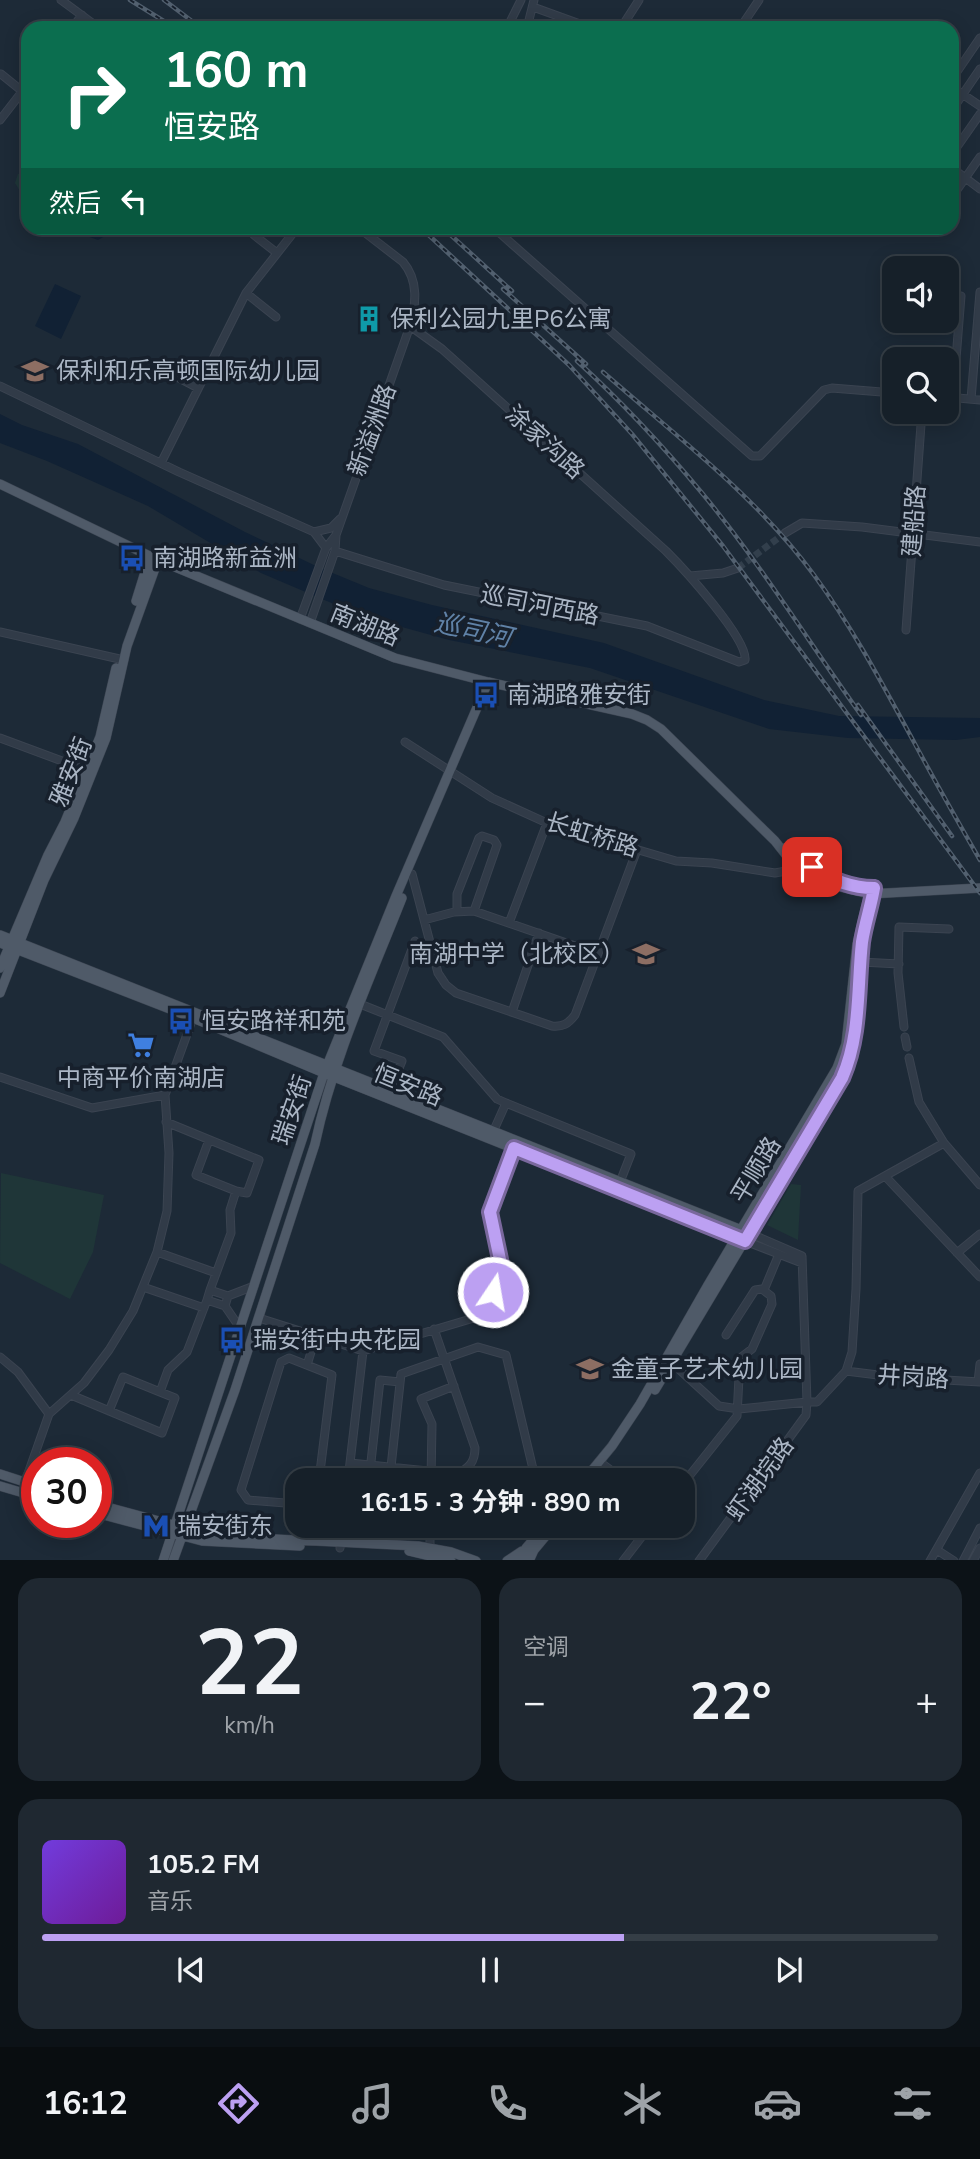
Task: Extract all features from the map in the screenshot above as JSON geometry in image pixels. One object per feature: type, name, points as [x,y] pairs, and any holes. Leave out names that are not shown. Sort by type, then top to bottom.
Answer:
[{"type":"main road","name":"南湖路","points":[[0,484],[154,558],[403,661],[647,720],[661,729],[775,841],[797,869],[826,883],[871,891],[980,888]]},
{"type":"main road","name":"雅安街","points":[[0,968],[74,818],[110,725],[121,659],[154,558]]},
{"type":"main road","name":"瑞安街","points":[[163,1560],[254,1286],[330,1070],[490,683]]},
{"type":"main road","name":"瑞安街","points":[[173,1560],[235,1390],[315,1144],[330,1070],[360,1004],[451,772]]},
{"type":"main road","name":"南湖路","points":[[775,841],[830,878],[871,891],[980,882]]},
{"type":"main road","name":"平顺路","points":[[594,1468],[640,1404],[708,1285],[743,1236],[837,1086],[849,1060],[855,1031],[864,930],[871,891]]},
{"type":"main road","name":"平顺路","points":[[602,1468],[672,1363],[833,1078],[844,1054],[857,944],[871,891]]},
{"type":"main road","name":"恒安路","points":[[0,935],[11,944],[194,1014],[743,1236]]},
{"type":"main road","name":"雅安街","points":[[0,993],[11,944]]},
{"type":"main road","name":"恒安路","points":[[330,1070],[390,1090],[494,1132],[515,1145],[620,1182],[743,1236]]},
{"type":"main road","points":[[0,1474],[21,1481]]},
{"type":"main road","points":[[0,1486],[21,1492]]},
{"type":"main road","points":[[112,1509],[172,1530]]},
{"type":"main road","points":[[112,1517],[215,1543],[430,1547],[476,1560]]},
{"type":"main road","points":[[519,1560],[535,1538]]},
{"type":"main road","points":[[529,1560],[544,1538]]},
{"type":"main road","points":[[341,1545],[408,1551],[449,1560]]},
{"type":"main road","points":[[507,1560],[526,1548]]},
{"type":"street","points":[[61,0],[90,21]]},
{"type":"street","points":[[510,21],[521,0]]},
{"type":"street","points":[[626,21],[639,0]]},
{"type":"street","points":[[745,21],[759,0]]},
{"type":"street","points":[[529,21],[533,3],[575,21]]},
{"type":"street","points":[[77,21],[82,15]]},
{"type":"street","points":[[959,68],[980,37]]},
{"type":"street","points":[[959,100],[980,69]]},
{"type":"street","points":[[1,74],[21,90]]},
{"type":"street","points":[[959,91],[980,106]]},
{"type":"street","points":[[0,120],[21,92]]},
{"type":"street","points":[[959,144],[980,114]]},
{"type":"street","points":[[959,187],[980,158]]},
{"type":"street","points":[[959,173],[980,190]]},
{"type":"street","points":[[254,235],[277,253]]},
{"type":"street","points":[[161,463],[246,293],[291,235]]},
{"type":"street","points":[[368,235],[409,269],[415,292],[414,314],[410,326]]},
{"type":"street","points":[[502,235],[752,456],[760,456],[824,390],[832,388],[882,392]]},
{"type":"street","points":[[971,399],[978,342],[980,292]]},
{"type":"street","points":[[246,293],[276,317]]},
{"type":"street","points":[[957,347],[961,296]]},
{"type":"street","name":"新溢洲路","points":[[336,535],[410,326]]},
{"type":"street","name":"涂家沟路","points":[[410,326],[442,349],[666,551],[690,576],[740,643],[746,653],[742,662]]},
{"type":"street","points":[[958,340],[978,342]]},
{"type":"street","points":[[177,377],[198,388]]},
{"type":"street","points":[[0,386],[314,532],[326,548]]},
{"type":"street","points":[[959,398],[980,400]]},
{"type":"street","name":"建船路","points":[[906,630],[921,424]]},
{"type":"street","points":[[314,532],[331,528],[342,516]]},
{"type":"street","points":[[785,533],[802,523],[862,527],[980,542]]},
{"type":"street","points":[[300,619],[326,548],[336,535]]},
{"type":"street","points":[[310,623],[335,551],[336,535]]},
{"type":"street","name":"巡司河西路","points":[[335,551],[444,585],[647,626],[742,662]]},
{"type":"street","points":[[690,576],[723,573],[738,568]]},
{"type":"street","points":[[0,632],[121,659]]},
{"type":"street","points":[[0,738],[90,771]]},
{"type":"street","name":"长虹桥路","points":[[405,742],[492,797],[547,823],[676,861],[712,863],[775,873],[797,869]]},
{"type":"street","points":[[509,923],[547,823]]},
{"type":"street","points":[[457,912],[457,894],[482,836],[494,840],[497,845],[474,911]]},
{"type":"street","points":[[412,874],[438,973],[446,985],[456,993],[552,1026],[562,1026],[570,1022],[575,1015],[637,850]]},
{"type":"street","points":[[424,920],[474,911],[598,954]]},
{"type":"street","points":[[904,1027],[898,964],[900,927],[948,929]]},
{"type":"street","points":[[512,1012],[539,933]]},
{"type":"street","points":[[390,1090],[402,1061],[374,1051],[415,942]]},
{"type":"street","points":[[861,962],[898,964]]},
{"type":"street","points":[[360,1004],[443,1037],[496,1099],[631,1154],[620,1182]]},
{"type":"street","points":[[37,1447],[49,1414],[84,1383],[134,1311],[157,1252],[167,1211],[169,1153],[165,1095],[194,1014]]},
{"type":"street","points":[[905,1037],[907,1047]]},
{"type":"street","points":[[909,1058],[919,1102],[944,1143],[980,1185]]},
{"type":"street","points":[[0,1077],[92,1108],[165,1095]]},
{"type":"street","points":[[494,1132],[506,1103]]},
{"type":"street","points":[[166,1122],[259,1160],[247,1193],[196,1175],[209,1140]]},
{"type":"street","points":[[672,1363],[719,1406],[739,1409],[817,1402],[846,1371],[852,1352],[858,1191],[944,1143]]},
{"type":"street","points":[[259,1318],[363,1351],[484,1314],[502,1269],[490,1212],[515,1145]]},
{"type":"street","points":[[885,1176],[980,1277]]},
{"type":"street","points":[[160,1392],[168,1370],[187,1352],[231,1233],[230,1210],[236,1191]]},
{"type":"street","points":[[957,1253],[980,1234]]},
{"type":"street","name":"恒安路","points":[[743,1236],[779,1254],[802,1259]]},
{"type":"street","name":"恒安路","points":[[743,1236],[802,1259]]},
{"type":"street","points":[[157,1252],[216,1273]]},
{"type":"street","points":[[764,1290],[779,1254]]},
{"type":"street","points":[[802,1259],[807,1402]]},
{"type":"street","points":[[210,1290],[228,1296],[254,1286]]},
{"type":"street","points":[[143,1287],[205,1304],[225,1306]]},
{"type":"street","points":[[695,1469],[737,1416],[740,1358],[752,1349],[772,1304],[771,1296],[764,1290],[755,1290],[726,1335]]},
{"type":"street","points":[[225,1306],[228,1296]]},
{"type":"street","points":[[225,1306],[240,1328]]},
{"type":"street","points":[[434,1329],[475,1448],[475,1459],[469,1468]]},
{"type":"street","points":[[307,1366],[316,1336]]},
{"type":"street","points":[[350,1463],[391,1468],[401,1374],[478,1347],[506,1355],[533,1468]]},
{"type":"street","points":[[349,1468],[363,1351]]},
{"type":"street","points":[[0,1357],[18,1372],[49,1414]]},
{"type":"street","points":[[285,1502],[248,1500],[241,1490],[281,1362],[289,1358],[332,1376],[320,1468]]},
{"type":"street","points":[[979,1382],[980,1364]]},
{"type":"street","name":"井岗路","points":[[846,1371],[979,1382]]},
{"type":"street","points":[[71,1395],[109,1411],[162,1433],[175,1398],[123,1377],[109,1411]]},
{"type":"street","points":[[371,1468],[380,1380],[400,1382]]},
{"type":"street","points":[[432,1468],[432,1424],[421,1399],[454,1386]]},
{"type":"street","name":"虾湖垸路","points":[[699,1560],[806,1415],[807,1402]]},
{"type":"street","points":[[604,1465],[608,1468]]},
{"type":"street","points":[[930,1560],[980,1473]]},
{"type":"street","points":[[963,1560],[980,1528]]},
{"type":"street","points":[[341,1545],[342,1538]]},
{"type":"street","points":[[430,1538],[430,1547]]},
{"type":"street","points":[[624,1560],[641,1538]]},
{"type":"street","points":[[973,1560],[980,1548]]},
{"type":"street","points":[[937,1549],[954,1560]]},
{"type":"green space","points":[[18,174],[21,174],[21,193],[15,183]]},
{"type":"green space","points":[[1,1173],[104,1195],[93,1252],[70,1299],[0,1263]]},
{"type":"green space","points":[[791,1184],[801,1185],[798,1240],[767,1225]]},
{"type":"water","points":[[84,235],[106,235],[98,240]]},
{"type":"water","points":[[55,284],[81,296],[61,339],[35,326]]},
{"type":"water","name":"巡司河","points":[[0,414],[22,425],[78,444],[245,532],[369,588],[432,605],[604,643],[764,700],[839,716],[980,718],[980,737],[956,740],[848,738],[769,729],[590,668],[449,640],[362,616],[261,573],[148,506],[0,443]]},
{"type":"tunnel","points":[[738,568],[785,533]]},
{"type":"railway","points":[[130,0],[164,21]]},
{"type":"railway","points":[[164,0],[192,21]]},
{"type":"railway","points":[[429,235],[569,365],[632,434],[723,546],[980,893]]},
{"type":"railway","points":[[451,235],[512,291]]},
{"type":"railway","points":[[503,289],[586,364]]},
{"type":"railway","points":[[577,361],[642,425],[702,493],[764,574],[861,715]]},
{"type":"railway","points":[[603,372],[741,493],[792,547],[814,575],[868,658],[980,860]]},
{"type":"railway","points":[[858,705],[952,836]]},
{"type":"place","name":"保利公园九里P6公寓","points":[[369,319]]},
{"type":"place","name":"保利和乐高顿国际幼儿园","points":[[35,371]]},
{"type":"place","name":"南湖路新益洲","points":[[132,558]]},
{"type":"place","name":"南湖路雅安街","points":[[486,695]]},
{"type":"place","name":"南湖中学（北校区）","points":[[646,954]]},
{"type":"place","name":"恒安路祥和苑","points":[[181,1021]]},
{"type":"place","name":"中商平价南湖店","points":[[141,1045]]},
{"type":"place","name":"瑞安街中央花园","points":[[232,1340]]},
{"type":"place","name":"金童子艺术幼儿园","points":[[590,1369]]},
{"type":"place","name":"瑞安街东","points":[[156,1526]]},
{"type":"route","points":[[493,1292],[502,1269],[490,1212],[514,1148],[745,1241],[842,1078],[855,1039],[862,943],[874,888],[847,884],[812,867]]}]
